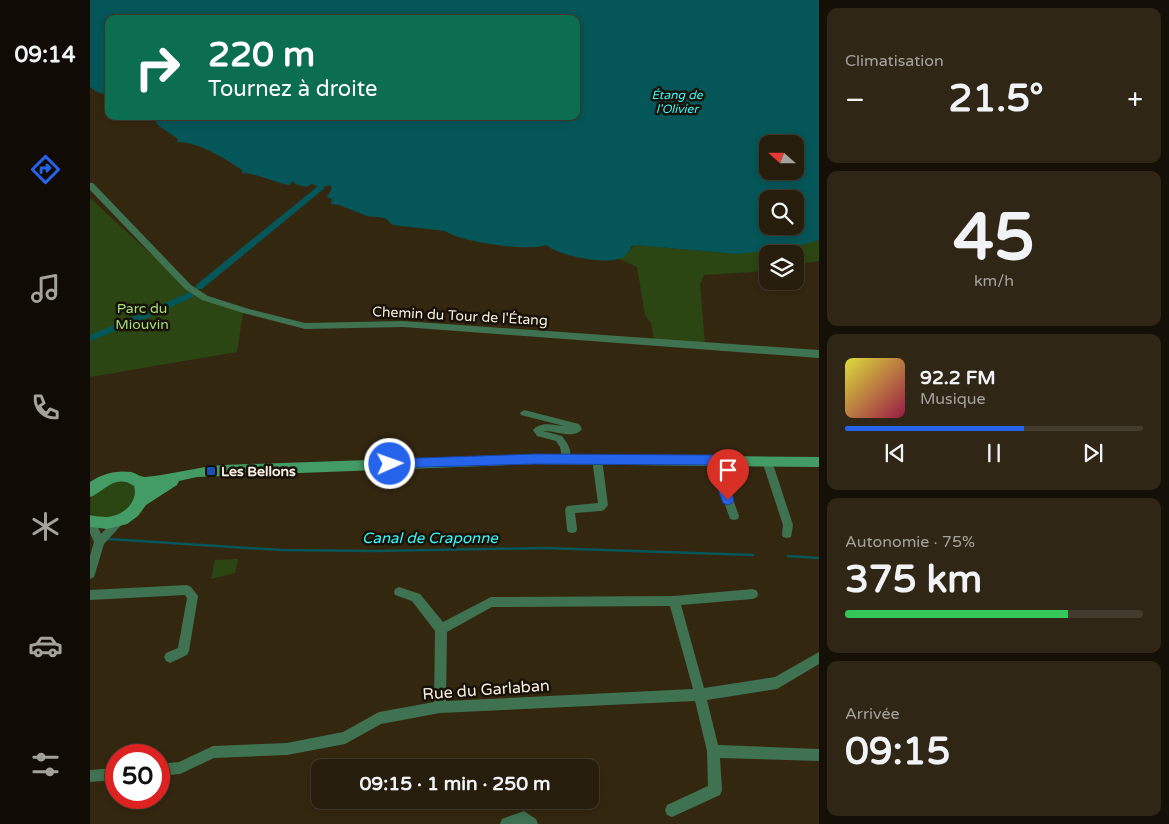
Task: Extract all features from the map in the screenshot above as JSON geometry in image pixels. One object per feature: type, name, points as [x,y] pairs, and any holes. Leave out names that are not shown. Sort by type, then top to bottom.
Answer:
[{"type":"main road","points":[[140,483],[197,472],[222,470],[566,459],[819,462]]},
{"type":"main road","points":[[90,476],[131,477],[140,483],[144,490],[143,500]]},
{"type":"main road","points":[[90,521],[99,524],[121,520],[132,514],[143,500],[179,477]]},
{"type":"main road","points":[[90,491],[100,482],[111,478]]},
{"type":"street","name":"Chemin du Tour de l'Étang","points":[[90,185],[188,287],[205,298],[285,322],[305,326],[403,324],[819,354]]},
{"type":"street","points":[[524,413],[576,426],[578,429],[575,431],[543,427],[537,430],[540,434],[559,438],[565,446],[566,459]]},
{"type":"street","points":[[572,529],[570,509],[600,507],[603,505],[597,459]]},
{"type":"street","points":[[714,460],[734,516]]},
{"type":"street","points":[[767,461],[788,525],[787,534]]},
{"type":"street","points":[[90,574],[99,542],[121,520]]},
{"type":"street","points":[[90,521],[99,542]]},
{"type":"street","points":[[90,595],[187,590],[193,596],[183,651],[170,657]]},
{"type":"street","points":[[399,592],[416,597],[441,629],[440,707]]},
{"type":"street","points":[[441,629],[491,602],[674,601],[753,594]]},
{"type":"street","points":[[672,810],[715,790],[712,751],[700,695],[674,601]]},
{"type":"street","name":"Rue du Garlaban","points":[[170,769],[180,768],[213,752],[287,749],[345,738],[378,718],[440,707],[700,695],[777,683],[819,658]]},
{"type":"street","points":[[712,751],[819,755]]},
{"type":"street","points":[[90,776],[105,775]]},
{"type":"street","points":[[507,824],[524,818],[531,824]]},
{"type":"green space","name":"Parc du Miouvin","points":[[90,198],[193,293],[243,313],[237,352],[90,377]]},
{"type":"green space","points":[[819,240],[819,261],[804,264],[804,245],[796,245]]},
{"type":"green space","points":[[635,245],[736,254],[759,251],[759,272],[704,275],[700,284],[705,344],[654,340],[651,323],[645,315],[637,267],[619,259]]},
{"type":"green space","points":[[121,481],[133,485],[137,493],[128,509],[123,513],[108,518],[90,513],[91,495],[104,485]]},
{"type":"green space","points":[[238,559],[235,573],[211,579],[215,560]]},
{"type":"water","name":"Étang de l'Olivier","points":[[90,0],[819,0],[819,240],[801,245],[759,245],[759,252],[736,254],[635,245],[623,257],[611,260],[591,260],[570,256],[546,245],[510,247],[495,245],[465,239],[445,231],[393,225],[385,218],[367,216],[339,205],[331,204],[332,199],[327,197],[332,188],[330,185],[321,188],[312,184],[306,187],[295,184],[293,181],[289,185],[242,173],[242,170],[211,152],[194,145],[177,142],[178,139],[159,126],[154,120],[580,120],[580,15],[105,15],[105,95],[90,87]]},
{"type":"waterway","points":[[199,287],[321,188]]},
{"type":"waterway","points":[[90,338],[190,295]]},
{"type":"waterway","name":"Canal de Craponne","points":[[108,539],[281,550],[375,551],[545,548],[753,555]]},
{"type":"waterway","name":"Canal de Craponne","points":[[788,556],[819,558]]},
{"type":"place","name":"Les Bellons","points":[[211,471]]},
{"type":"route","points":[[390,464],[535,459],[714,460],[728,500]]}]
